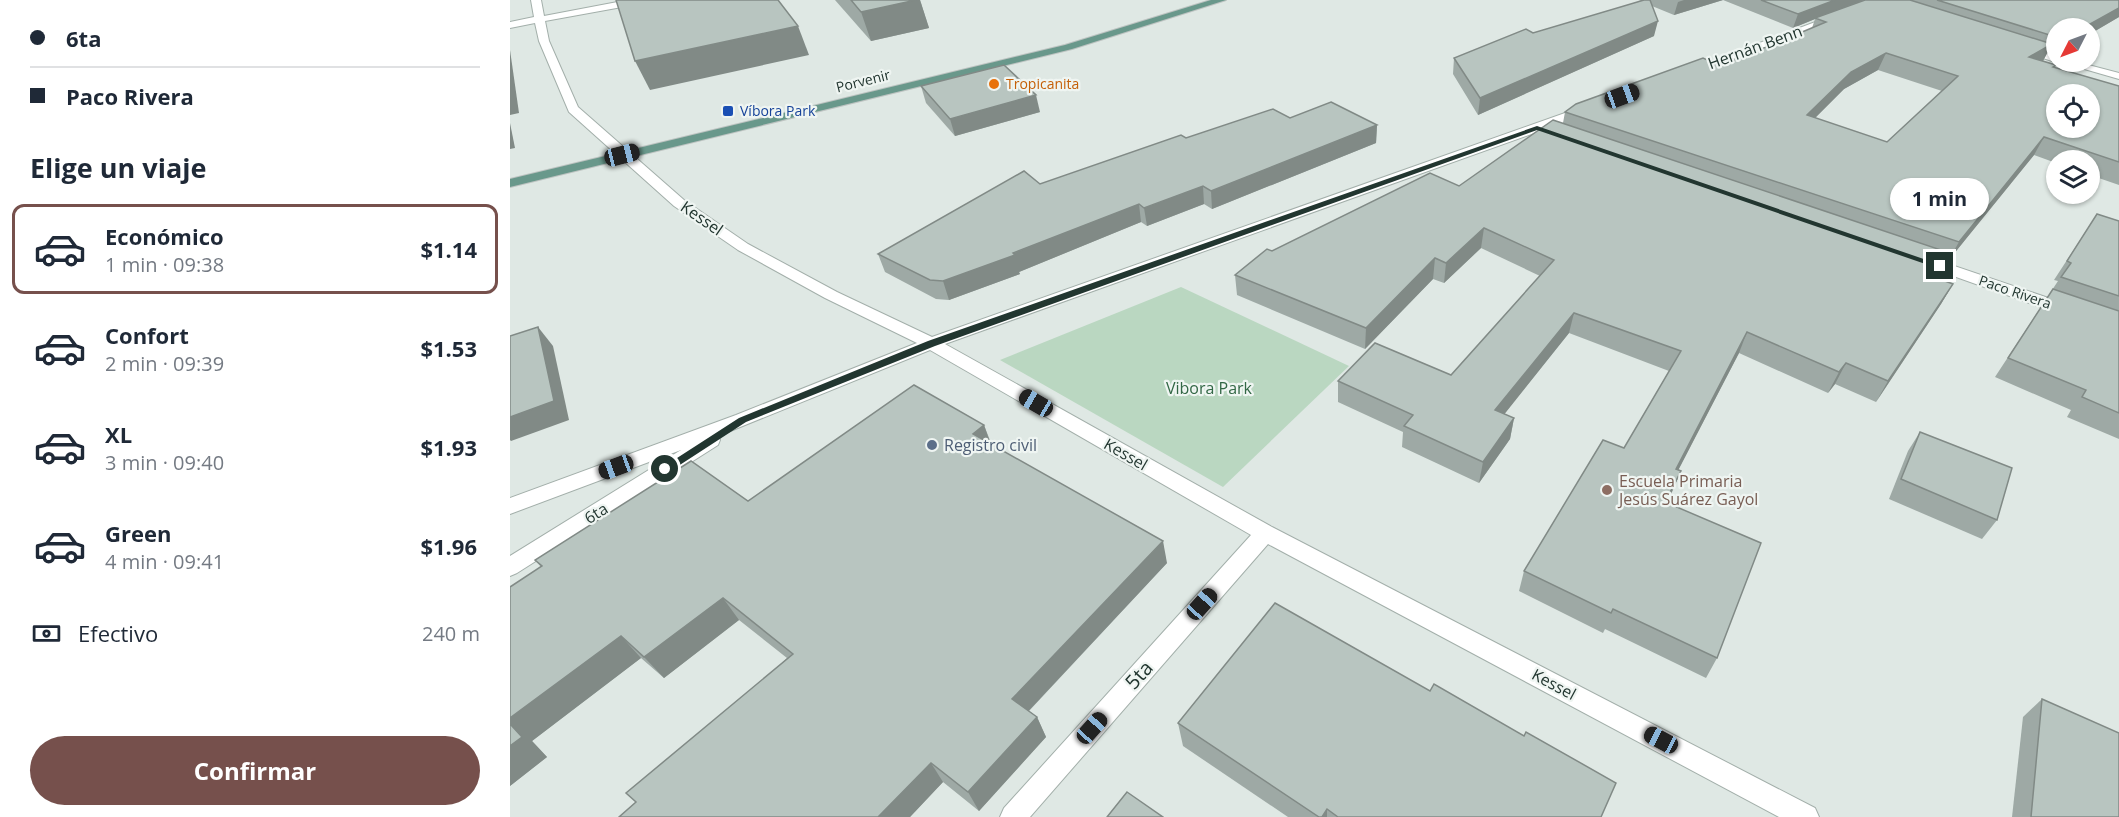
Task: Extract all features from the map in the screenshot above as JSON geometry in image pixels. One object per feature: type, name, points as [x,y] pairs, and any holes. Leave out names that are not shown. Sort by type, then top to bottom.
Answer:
[{"type":"main road","name":"Porvenir","points":[[510,183],[1068,47],[1221,0]]},
{"type":"street","name":"Kessel","points":[[536,0],[552,64],[573,110],[679,203],[743,247],[831,295],[931,344],[1265,533],[1806,817]]},
{"type":"street","points":[[510,25],[644,0]]},
{"type":"street","name":"Hernán Benn","points":[[1680,75],[1845,14]]},
{"type":"street","points":[[2016,46],[2046,55]]},
{"type":"street","points":[[2100,71],[2119,76]]},
{"type":"street","points":[[510,506],[742,420],[931,344],[1603,104]]},
{"type":"street","points":[[1537,128],[1559,135]]},
{"type":"street","name":"Paco Rivera","points":[[1906,255],[2085,316]]},
{"type":"street","name":"6ta","points":[[510,567],[742,420]]},
{"type":"street","name":"5ta","points":[[1013,817],[1265,533]]},
{"type":"green space","name":"Vibora Park","points":[[1181,287],[1349,366],[1223,487],[1000,360]]},
{"type":"building","points":[[616,0],[778,0],[798,26],[635,61]]},
{"type":"building","points":[[851,0],[916,0],[861,12]]},
{"type":"building","points":[[1650,0],[1658,21],[1480,98],[1454,58],[1526,29],[1533,33]]},
{"type":"building","points":[[1761,0],[1835,0],[1798,14]]},
{"type":"building","points":[[1865,0],[1910,0],[2046,42],[2046,47],[2029,57],[2046,62],[2046,72],[2070,72],[2119,86],[2119,162],[2100,156],[2100,150],[2083,150],[2047,138],[2100,138],[2100,84],[2046,84],[2046,138],[2044,137],[1959,242],[1565,112],[1576,104],[1703,58],[1721,66],[1826,22],[1815,18]],"holes":[[[1886,53],[1958,76],[1887,142],[1807,115],[1851,72]]]},
{"type":"building","points":[[1937,0],[2119,0],[2119,8],[2100,19],[2046,18],[2046,34]]},
{"type":"building","points":[[1004,65],[1036,95],[950,119],[921,86]]},
{"type":"building","points":[[1331,102],[1377,125],[1211,191],[1203,186],[1144,208],[1139,204],[1013,253],[1015,255],[943,281],[930,280],[878,254],[1024,171],[1040,184],[1181,135],[1186,138],[1273,109],[1290,118]]},
{"type":"building","points":[[1553,120],[1950,253],[1931,276],[1953,284],[1888,381],[1846,363],[1839,372],[1747,332],[1676,469],[1681,471],[1665,502],[1761,543],[1717,658],[1613,609],[1611,613],[1524,571],[1603,440],[1624,448],[1681,351],[1574,313],[1495,410],[1514,418],[1483,462],[1404,426],[1413,415],[1338,381],[1375,343],[1451,375],[1554,260],[1484,228],[1446,263],[1435,258],[1366,328],[1235,275],[1267,249],[1272,251],[1430,173],[1459,186]]},
{"type":"building","points":[[2097,214],[2119,221],[2119,296],[2061,277],[2071,263],[2067,261]]},
{"type":"building","points":[[2053,289],[2119,311],[2119,413],[2082,397],[2086,390],[2008,358]]},
{"type":"building","points":[[538,327],[554,401],[510,417],[510,336]]},
{"type":"building","points":[[914,385],[984,425],[973,434],[1163,541],[1012,699],[1037,717],[968,792],[931,763],[878,817],[619,817],[636,802],[626,793],[793,654],[723,598],[644,657],[621,636],[510,718],[510,587],[542,566],[535,560],[691,461],[748,501]]},
{"type":"building","points":[[1920,432],[2012,468],[1997,520],[1901,479]]},
{"type":"building","points":[[1275,603],[1430,691],[1434,684],[1524,736],[1526,732],[1616,783],[1601,817],[1338,817],[1327,809],[1322,817],[1319,817],[1178,723]]},
{"type":"building","points":[[2042,699],[2119,733],[2119,817],[2031,817]]},
{"type":"building","points":[[510,724],[522,737],[510,746]]},
{"type":"building","points":[[1127,792],[1163,817],[1107,817]]},
{"type":"place","name":"Tropicanita","points":[[994,84]]},
{"type":"place","name":"Víbora Park","points":[[728,111]]},
{"type":"place","name":"Registro civil","points":[[932,445]]},
{"type":"place","name":"Escuela Primaria Jesús Suárez Gayol","points":[[1607,490]]},
{"type":"route","points":[[665,469],[742,420],[931,344],[1537,128],[1940,266]]}]
